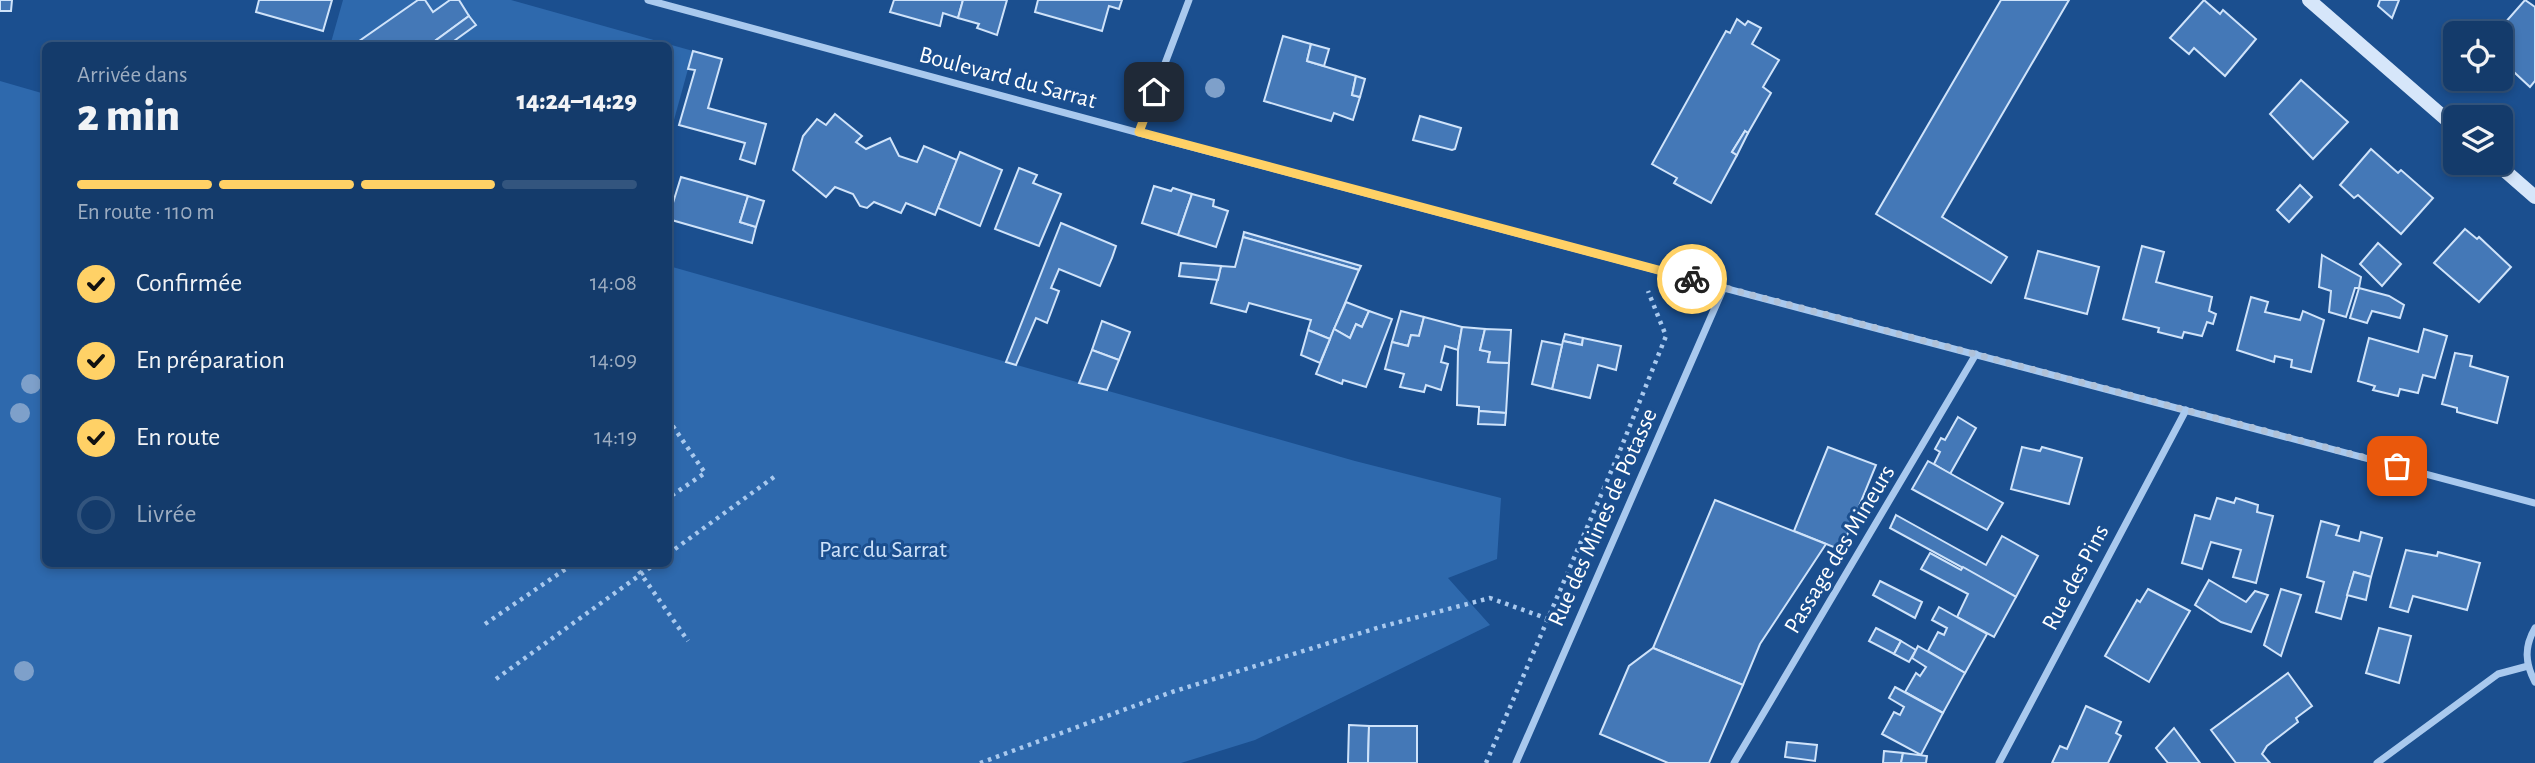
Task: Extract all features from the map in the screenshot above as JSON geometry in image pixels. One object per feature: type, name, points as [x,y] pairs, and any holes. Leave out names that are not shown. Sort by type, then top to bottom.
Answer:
[{"type":"street","name":"Boulevard du Sarrat","points":[[648,0],[2535,503]]},
{"type":"street","points":[[1139,132],[1189,0]]},
{"type":"street","points":[[2309,0],[2443,117]]},
{"type":"street","points":[[2510,175],[2535,197]]},
{"type":"street","name":"Rue des Mines de Potasse","points":[[1516,763],[1724,287]]},
{"type":"street","name":"Passage des Mineurs","points":[[1734,763],[1976,354]]},
{"type":"street","name":"Rue des Pins","points":[[1999,763],[2186,410]]},
{"type":"street","points":[[2535,628],[2526,652],[2528,666],[2535,682]]},
{"type":"street","points":[[2377,763],[2498,674],[2528,666]]},
{"type":"path","points":[[1486,763],[1666,336],[1636,264]]},
{"type":"path","points":[[672,425],[705,473],[672,495]]},
{"type":"path","points":[[672,551],[774,477]]},
{"type":"path","points":[[485,624],[569,567]]},
{"type":"path","points":[[636,567],[688,641]]},
{"type":"path","points":[[496,679],[650,567]]},
{"type":"path","points":[[980,763],[1172,692],[1380,627],[1490,597],[1575,628]]},
{"type":"green space","points":[[343,0],[511,0],[661,42],[331,42]]},
{"type":"green space","points":[[672,45],[693,51],[672,127]]},
{"type":"green space","name":"Parc du Sarrat","points":[[0,81],[42,93],[42,567],[672,567],[672,267],[1355,461],[1501,498],[1497,559],[1448,578],[1490,625],[1255,740],[1181,763],[0,763]]},
{"type":"building","points":[[0,0],[12,0],[11,11],[0,11]]},
{"type":"building","points":[[259,0],[332,0],[323,31],[256,12]]},
{"type":"building","points":[[418,0],[425,0],[433,12],[450,0],[459,0],[469,16],[433,42],[358,42]]},
{"type":"building","points":[[894,0],[963,0],[958,18],[943,13],[940,26],[890,12]]},
{"type":"building","points":[[963,0],[1007,0],[997,35],[977,28],[979,24],[958,18]]},
{"type":"building","points":[[1038,0],[1122,0],[1119,9],[1109,6],[1102,31],[1035,12]]},
{"type":"building","points":[[2001,0],[2069,0],[1942,217],[2007,257],[1991,283],[1876,214]]},
{"type":"building","points":[[2204,0],[2220,14],[2223,10],[2256,39],[2225,76],[2194,48],[2189,54],[2170,38]]},
{"type":"building","points":[[2380,0],[2399,0],[2392,18],[2378,6]]},
{"type":"building","points":[[2525,0],[2535,7],[2535,81],[2530,87],[2513,71],[2513,21],[2507,21]]},
{"type":"building","points":[[469,16],[476,25],[453,42],[433,42]]},
{"type":"building","points":[[1737,19],[1745,25],[1748,21],[1761,28],[1752,44],[1779,60],[1763,87],[1771,93],[1748,133],[1745,131],[1732,152],[1737,155],[1711,203],[1674,183],[1677,178],[1652,164],[1726,31],[1730,33]]},
{"type":"building","points":[[1283,36],[1311,44],[1307,61],[1356,76],[1352,95],[1360,97],[1353,120],[1334,113],[1331,121],[1264,101]]},
{"type":"building","points":[[1311,44],[1329,49],[1324,66],[1307,61]]},
{"type":"building","points":[[693,51],[722,59],[708,108],[766,124],[755,164],[740,159],[745,143],[679,125],[695,70],[688,69]]},
{"type":"building","points":[[1356,76],[1365,79],[1360,97],[1352,95]]},
{"type":"building","points":[[2301,80],[2348,122],[2313,159],[2270,114]]},
{"type":"building","points":[[835,114],[862,136],[856,142],[866,149],[890,138],[899,156],[917,162],[924,146],[957,160],[935,215],[906,203],[901,213],[874,202],[867,208],[860,206],[853,194],[835,187],[826,197],[793,170],[803,136],[817,119],[826,125]]},
{"type":"building","points":[[1420,116],[1461,128],[1455,149],[1413,140]]},
{"type":"building","points":[[1745,131],[1748,133],[1737,155],[1732,152]]},
{"type":"building","points":[[2371,149],[2398,173],[2401,170],[2433,198],[2401,234],[2358,195],[2354,198],[2340,185]]},
{"type":"building","points":[[960,152],[1002,170],[980,226],[938,208]]},
{"type":"building","points":[[1019,168],[1037,175],[1033,183],[1061,194],[1039,246],[995,229]]},
{"type":"building","points":[[681,177],[748,196],[740,222],[756,227],[752,243],[672,220],[672,206]]},
{"type":"building","points":[[2300,185],[2312,197],[2289,222],[2277,210]]},
{"type":"building","points":[[1154,186],[1192,194],[1178,235],[1142,223]]},
{"type":"building","points":[[1192,194],[1214,200],[1213,206],[1228,211],[1216,247],[1178,235]]},
{"type":"building","points":[[748,196],[764,201],[756,227],[740,222]]},
{"type":"building","points":[[1061,223],[1116,246],[1112,258],[1100,286],[1059,269],[1051,288],[1059,291],[1047,323],[1036,318],[1016,365],[1006,362]]},
{"type":"building","points":[[2465,229],[2477,239],[2479,237],[2511,267],[2479,302],[2434,263]]},
{"type":"building","points":[[1244,232],[1361,266],[1359,270],[1243,237]]},
{"type":"building","points":[[1243,237],[1359,270],[1330,339],[1308,330],[1311,320],[1249,303],[1246,312],[1211,303],[1221,266],[1235,267]]},
{"type":"building","points":[[2378,243],[2401,264],[2382,286],[2360,264]]},
{"type":"building","points":[[2142,246],[2164,252],[2156,282],[2212,297],[2209,311],[2216,314],[2213,324],[2207,322],[2202,336],[2184,332],[2182,338],[2158,332],[2159,328],[2123,319]]},
{"type":"building","points":[[2038,251],[2099,267],[2087,314],[2025,298]]},
{"type":"building","points":[[2322,255],[2361,277],[2346,317],[2329,312],[2331,291],[2319,287]]},
{"type":"building","points":[[1181,263],[1221,266],[1218,280],[1179,276]]},
{"type":"building","points":[[2359,288],[2389,296],[2404,305],[2400,318],[2372,311],[2367,323],[2350,318]]},
{"type":"building","points":[[2251,297],[2268,302],[2265,312],[2300,320],[2303,311],[2324,320],[2311,372],[2291,367],[2292,360],[2275,356],[2274,362],[2237,350]]},
{"type":"building","points":[[1346,302],[1369,311],[1362,327],[1356,324],[1350,338],[1334,329]]},
{"type":"building","points":[[1369,311],[1392,319],[1366,387],[1343,380],[1342,384],[1316,374],[1334,329],[1350,338],[1356,324],[1362,327]]},
{"type":"building","points":[[1401,311],[1424,317],[1419,336],[1411,335],[1408,346],[1392,342]]},
{"type":"building","points":[[1424,317],[1462,327],[1458,350],[1445,346],[1441,362],[1448,364],[1441,390],[1426,385],[1424,392],[1400,387],[1404,374],[1385,369],[1392,342],[1408,346],[1411,335],[1419,336]]},
{"type":"building","points":[[1102,321],[1130,332],[1119,360],[1092,350]]},
{"type":"building","points":[[1462,327],[1485,329],[1480,350],[1490,352],[1488,362],[1509,363],[1506,413],[1479,411],[1479,407],[1457,405],[1458,350]]},
{"type":"building","points":[[1485,329],[1511,330],[1509,363],[1488,362],[1490,352],[1480,350]]},
{"type":"building","points":[[2424,329],[2447,336],[2435,378],[2423,375],[2418,393],[2400,389],[2398,396],[2373,390],[2375,386],[2358,381],[2369,338],[2418,352]]},
{"type":"building","points":[[1308,330],[1330,339],[1320,363],[1301,355]]},
{"type":"building","points":[[1565,334],[1583,338],[1582,345],[1563,341]]},
{"type":"building","points":[[1583,338],[1621,346],[1616,370],[1598,365],[1590,398],[1552,389],[1563,341],[1582,345]]},
{"type":"building","points":[[1542,341],[1562,345],[1552,389],[1532,384]]},
{"type":"building","points":[[1092,350],[1119,360],[1107,390],[1079,383]]},
{"type":"building","points":[[2455,353],[2472,356],[2470,366],[2508,377],[2497,423],[2457,412],[2457,408],[2442,404]]},
{"type":"building","points":[[1479,411],[1506,413],[1505,425],[1478,424]]},
{"type":"building","points":[[1958,417],[1976,428],[1950,474],[1934,464],[1940,452],[1935,449],[1941,438],[1945,440]]},
{"type":"building","points":[[1828,447],[1876,465],[1841,550],[1794,531]]},
{"type":"building","points":[[2022,447],[2040,451],[2042,447],[2082,458],[2069,504],[2011,489]]},
{"type":"building","points":[[1928,461],[2003,503],[1987,530],[1912,489]]},
{"type":"building","points":[[2217,498],[2234,503],[2236,498],[2258,505],[2257,512],[2273,516],[2256,583],[2233,577],[2241,550],[2211,542],[2202,569],[2182,563],[2195,515],[2210,519]]},
{"type":"building","points":[[1715,500],[1826,544],[1760,644],[1743,685],[1653,648]]},
{"type":"building","points":[[1896,515],[1986,565],[2002,536],[2038,556],[2016,597],[1890,528]]},
{"type":"building","points":[[2321,521],[2339,526],[2336,535],[2359,541],[2361,532],[2382,538],[2371,577],[2354,572],[2341,619],[2316,612],[2324,582],[2307,577]]},
{"type":"building","points":[[2406,550],[2437,556],[2438,552],[2480,563],[2467,610],[2413,596],[2408,612],[2390,607]]},
{"type":"building","points":[[1930,553],[1961,570],[1963,567],[2016,597],[1994,637],[1957,617],[1968,594],[1921,569]]},
{"type":"building","points":[[2354,572],[2371,577],[2366,600],[2347,595]]},
{"type":"building","points":[[2209,580],[2246,602],[2255,591],[2268,595],[2251,632],[2221,622],[2195,605]]},
{"type":"building","points":[[1880,581],[1922,602],[1915,618],[1873,595]]},
{"type":"building","points":[[2148,589],[2190,611],[2149,682],[2105,656],[2137,600],[2140,602]]},
{"type":"building","points":[[2281,589],[2301,595],[2281,656],[2264,645]]},
{"type":"building","points":[[1939,607],[1987,634],[1965,673],[1928,651],[1938,632],[1944,635],[1947,628],[1932,620]]},
{"type":"building","points":[[1876,628],[1901,641],[1894,654],[1869,641]]},
{"type":"building","points":[[2379,628],[2411,636],[2399,683],[2366,673]]},
{"type":"building","points":[[1901,641],[1916,650],[1909,662],[1894,654]]},
{"type":"building","points":[[1918,646],[1965,673],[1943,713],[1905,692],[1916,673],[1920,676],[1926,667],[1912,658]]},
{"type":"building","points":[[1653,648],[1743,685],[1709,763],[1668,763],[1600,734],[1629,666]]},
{"type":"building","points":[[2288,673],[2312,706],[2296,718],[2298,722],[2267,746],[2262,754],[2270,763],[2236,763],[2211,730]]},
{"type":"building","points":[[1895,687],[1943,713],[1921,755],[1882,734],[1894,712],[1900,715],[1904,707],[1889,698]]},
{"type":"building","points":[[2086,706],[2121,722],[2116,733],[2121,736],[2108,763],[2052,763],[2060,746],[2067,749]]},
{"type":"building","points":[[1349,725],[1369,726],[1368,763],[1348,763]]},
{"type":"building","points":[[1369,726],[1417,726],[1417,763],[1368,763]]},
{"type":"building","points":[[2174,728],[2200,763],[2168,763],[2156,748]]},
{"type":"building","points":[[1787,742],[1817,745],[1815,761],[1785,757]]},
{"type":"building","points":[[1884,751],[1903,753],[1901,763],[1883,763]]},
{"type":"building","points":[[1903,753],[1927,756],[1926,763],[1901,763]]},
{"type":"way so far","points":[[1692,279],[2397,466]]},
{"type":"route","points":[[1154,92],[1139,132],[1692,279]]}]
